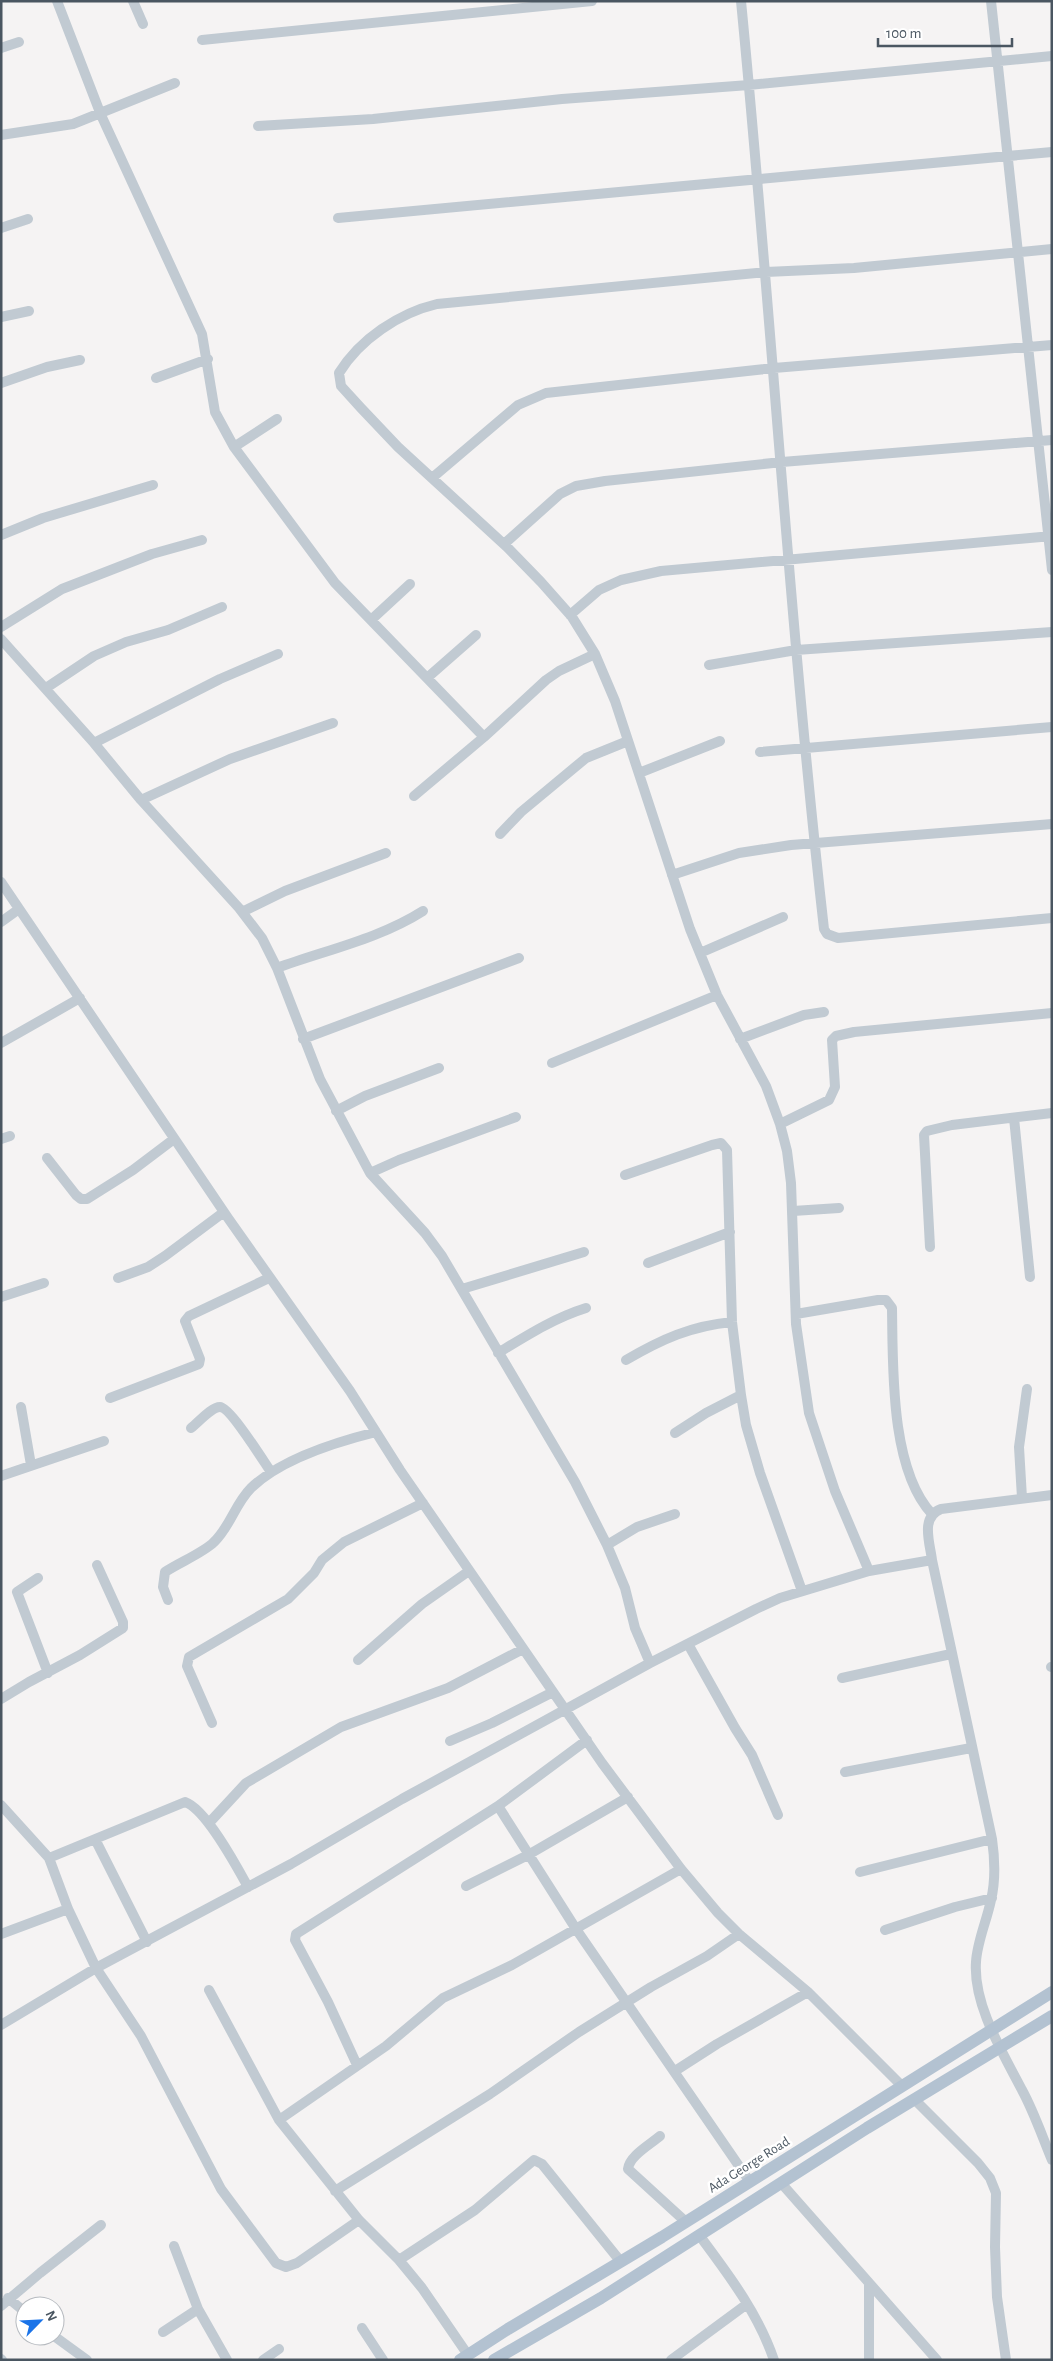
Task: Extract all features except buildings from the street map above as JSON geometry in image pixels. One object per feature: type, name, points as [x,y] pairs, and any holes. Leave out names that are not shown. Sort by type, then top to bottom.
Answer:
[{"type":"main road","name":"Ada George Road","points":[[464,2357],[686,2222],[1052,1992]]},
{"type":"main road","points":[[494,2360],[601,2298],[914,2099],[1052,2016]]},
{"type":"street","points":[[57,1],[101,115],[202,334],[208,359],[214,412],[234,447],[335,583],[484,737]]},
{"type":"street","points":[[133,1],[143,24]]},
{"type":"street","points":[[202,40],[592,1]]},
{"type":"street","points":[[741,1],[766,272],[796,650],[824,929],[827,934],[838,938],[1052,918]]},
{"type":"street","points":[[991,1],[1017,252],[1050,536],[1052,570]]},
{"type":"street","points":[[1,48],[18,42]]},
{"type":"street","points":[[258,126],[373,119],[562,99],[749,85],[1052,56]]},
{"type":"street","points":[[1,135],[73,124],[101,115],[174,84]]},
{"type":"street","points":[[338,218],[757,181],[1052,152]]},
{"type":"street","points":[[1,228],[28,218]]},
{"type":"street","points":[[869,1571],[835,1490],[809,1413],[802,1376],[796,1314],[789,1167],[780,1124],[766,1086],[717,995],[700,953],[628,741],[595,654],[570,615],[504,544],[432,478],[361,408],[341,386],[338,379],[339,373],[346,361],[364,344],[400,317],[415,310],[437,304],[766,272],[854,268],[1052,249]]},
{"type":"street","points":[[1,317],[29,311]]},
{"type":"street","points":[[432,478],[518,405],[546,393],[774,368],[1052,346]]},
{"type":"street","points":[[156,378],[208,359]]},
{"type":"street","points":[[1,383],[47,367],[80,360]]},
{"type":"street","points":[[234,447],[277,419]]},
{"type":"street","points":[[504,544],[560,494],[576,486],[605,481],[782,462],[1052,440]]},
{"type":"street","points":[[1,535],[43,518],[153,485]]},
{"type":"street","points":[[570,615],[599,590],[621,580],[661,572],[1050,536]]},
{"type":"street","points":[[1,627],[62,589],[152,554],[202,540]]},
{"type":"street","points":[[371,620],[410,584]]},
{"type":"street","points":[[46,688],[102,652],[126,642],[168,630],[222,607]]},
{"type":"street","points":[[709,665],[796,650],[1052,632]]},
{"type":"street","points":[[427,678],[476,636]]},
{"type":"street","points":[[1,639],[94,743],[141,800],[242,912],[262,938],[277,968],[303,1038],[336,1111],[370,1173],[424,1232],[442,1256],[575,1482],[625,1588],[635,1628],[650,1662]]},
{"type":"street","points":[[94,743],[220,678],[278,654]]},
{"type":"street","points":[[414,796],[484,737],[546,680],[566,667],[595,654]]},
{"type":"street","points":[[141,800],[230,759],[333,723]]},
{"type":"street","points":[[760,752],[1052,727]]},
{"type":"street","points":[[500,834],[521,812],[586,758],[628,741]]},
{"type":"street","points":[[639,773],[720,741]]},
{"type":"street","points":[[672,875],[739,853],[814,844],[1052,824]]},
{"type":"street","points":[[242,912],[285,892],[386,853]]},
{"type":"street","points":[[1,882],[269,1278],[350,1391],[469,1571],[587,1740],[682,1869],[718,1913],[739,1934],[808,1992],[902,2086]]},
{"type":"street","points":[[1,922],[19,908]]},
{"type":"street","points":[[277,968],[378,934],[402,924],[423,911]]},
{"type":"street","points":[[700,953],[783,916]]},
{"type":"street","points":[[303,1038],[519,958]]},
{"type":"street","points":[[552,1063],[717,995]]},
{"type":"street","points":[[1,1043],[80,998]]},
{"type":"street","points":[[740,1039],[804,1015],[824,1012]]},
{"type":"street","points":[[780,1124],[829,1100],[835,1087],[832,1040],[836,1036],[854,1032],[1052,1013]]},
{"type":"street","points":[[336,1111],[366,1096],[438,1068]]},
{"type":"street","points":[[930,1248],[924,1135],[927,1131],[952,1125],[1052,1113]]},
{"type":"street","points":[[370,1173],[399,1160],[516,1117]]},
{"type":"street","points":[[1014,1118],[1030,1277]]},
{"type":"street","points":[[46,1158],[76,1195],[81,1199],[87,1199],[174,1139]]},
{"type":"street","points":[[626,1176],[712,1145],[721,1143],[724,1145],[726,1150],[730,1232],[732,1322],[746,1425],[760,1473],[802,1591]]},
{"type":"street","points":[[792,1210],[840,1208]]},
{"type":"street","points":[[118,1278],[148,1266],[165,1256],[224,1212]]},
{"type":"street","points":[[648,1263],[730,1232]]},
{"type":"street","points":[[462,1289],[584,1252]]},
{"type":"street","points":[[110,1398],[199,1364],[200,1359],[185,1321],[189,1316],[246,1287],[269,1278]]},
{"type":"street","points":[[1,1297],[44,1283]]},
{"type":"street","points":[[796,1314],[878,1300],[886,1300],[890,1303],[892,1308],[892,1376],[904,1452],[913,1487],[932,1514]]},
{"type":"street","points":[[498,1353],[560,1318],[586,1308]]},
{"type":"street","points":[[626,1360],[680,1332],[703,1325],[732,1322]]},
{"type":"street","points":[[1022,1498],[1019,1447],[1027,1390]]},
{"type":"street","points":[[675,1433],[711,1410],[741,1395]]},
{"type":"street","points":[[21,1407],[31,1466]]},
{"type":"street","points":[[191,1428],[215,1409],[225,1408],[271,1472]]},
{"type":"street","points":[[168,1600],[164,1587],[165,1572],[213,1543],[229,1521],[238,1502],[252,1487],[271,1472],[326,1448],[376,1432]]},
{"type":"street","points":[[1,1476],[104,1441]]},
{"type":"street","points":[[1052,1495],[941,1509],[932,1514],[928,1524],[932,1560],[992,1839],[996,1867],[992,1898],[976,1961],[978,1985],[1000,2049],[1023,2091],[1052,2160]]},
{"type":"street","points":[[212,1723],[187,1666],[188,1657],[288,1599],[314,1573],[322,1560],[344,1542],[423,1503]]},
{"type":"street","points":[[606,1545],[637,1527],[675,1514]]},
{"type":"street","points":[[1,2025],[96,1968],[329,1843],[402,1799],[650,1662],[756,1608],[802,1591],[869,1571],[932,1560]]},
{"type":"street","points":[[1,1700],[123,1628],[123,1622],[97,1565]]},
{"type":"street","points":[[358,1660],[422,1604],[469,1571]]},
{"type":"street","points":[[38,1578],[16,1592],[48,1673]]},
{"type":"street","points":[[688,1644],[752,1755],[778,1816]]},
{"type":"street","points":[[209,1823],[246,1783],[341,1727],[448,1688],[524,1649]]},
{"type":"street","points":[[842,1678],[951,1654]]},
{"type":"street","points":[[450,1741],[492,1723],[553,1692]]},
{"type":"street","points":[[357,2065],[328,2002],[295,1940],[296,1934],[498,1806],[587,1740]]},
{"type":"street","points":[[844,1772],[971,1748]]},
{"type":"street","points":[[466,1886],[528,1854],[628,1796]]},
{"type":"street","points":[[49,1858],[96,1841],[185,1802],[190,1804],[209,1823],[248,1887]]},
{"type":"street","points":[[1,1805],[49,1858],[68,1909],[96,1968],[141,2036],[221,2189],[276,2263],[286,2268],[297,2263],[359,2220]]},
{"type":"street","points":[[498,1806],[576,1929],[750,2182]]},
{"type":"street","points":[[860,1872],[992,1839]]},
{"type":"street","points":[[96,1841],[147,1942]]},
{"type":"street","points":[[279,2120],[386,2046],[443,1998],[512,1965],[682,1869]]},
{"type":"street","points":[[885,1930],[955,1907],[992,1898]]},
{"type":"street","points":[[1,1934],[68,1909]]},
{"type":"street","points":[[335,2191],[490,2094],[626,2002],[707,1956],[739,1934]]},
{"type":"street","points":[[209,1990],[279,2120],[359,2220],[422,2288],[464,2357]]},
{"type":"street","points":[[675,2072],[717,2044],[808,1992]]},
{"type":"street","points":[[914,2099],[978,2163],[990,2178],[996,2193],[995,2247],[997,2297],[1006,2360]]},
{"type":"street","points":[[660,2136],[635,2157],[629,2164],[628,2169],[686,2222]]},
{"type":"street","points":[[398,2260],[475,2210],[534,2160],[542,2164],[621,2262]]},
{"type":"street","points":[[782,2184],[937,2360]]},
{"type":"street","points":[[1,2306],[8,2298],[101,2225]]},
{"type":"street","points":[[699,2235],[747,2304],[766,2337],[774,2360]]},
{"type":"street","points":[[174,2246],[198,2309],[227,2360]]},
{"type":"street","points":[[869,2284],[869,2360]]},
{"type":"street","points":[[8,2298],[15,2304]]},
{"type":"street","points":[[671,2360],[747,2304]]},
{"type":"street","points":[[163,2332],[198,2309]]},
{"type":"street","points":[[362,2328],[383,2360]]},
{"type":"street","points":[[65,2344],[87,2360]]},
{"type":"street","points":[[263,2360],[279,2349]]}]
